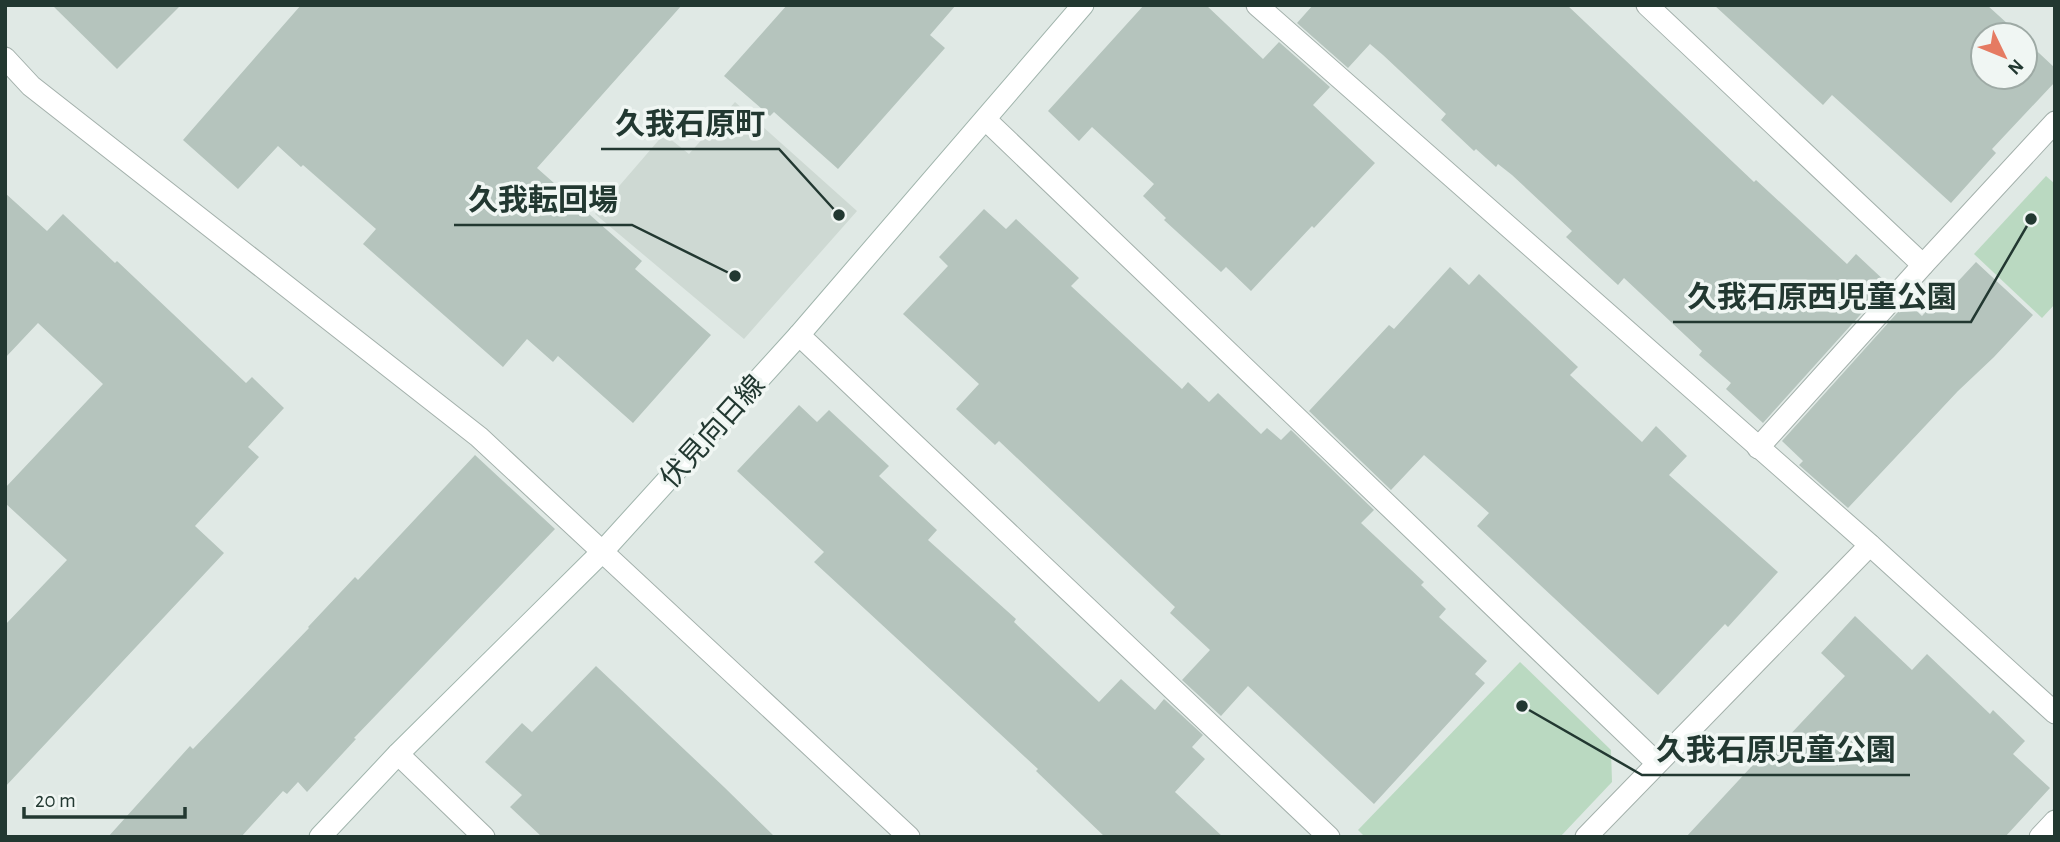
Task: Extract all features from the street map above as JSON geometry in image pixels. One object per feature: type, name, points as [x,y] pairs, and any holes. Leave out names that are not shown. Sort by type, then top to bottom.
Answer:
[{"type":"street","name":"伏見向日線","points":[[320,837],[398,754],[603,551],[799,335],[1083,5]]},
{"type":"street","points":[[1258,5],[1870,545],[2055,713]]},
{"type":"street","points":[[1647,5],[1923,265]]},
{"type":"street","points":[[5,58],[31,86],[479,437],[909,837]]},
{"type":"street","points":[[986,120],[1657,763]]},
{"type":"street","points":[[1758,448],[2055,122]]},
{"type":"street","points":[[799,335],[1329,837]]},
{"type":"street","points":[[1586,837],[1870,545]]},
{"type":"street","points":[[398,754],[484,837]]},
{"type":"street","points":[[2040,837],[2055,821]]},
{"type":"shaded area","points":[[735,102],[857,211],[744,339],[595,214],[664,134],[689,154]]},
{"type":"green space","points":[[2046,176],[2055,184],[2055,304],[2042,318],[1974,254]]},
{"type":"green space","points":[[1520,662],[1611,750],[1612,782],[1560,837],[1365,837],[1358,830]]},
{"type":"building","points":[[52,5],[181,5],[117,69]]},
{"type":"building","points":[[301,5],[682,5],[537,168],[642,261],[635,269],[711,335],[633,423],[558,356],[553,362],[527,339],[503,367],[363,244],[376,229],[278,146],[238,189],[183,140]]},
{"type":"building","points":[[787,5],[956,5],[930,35],[945,48],[838,169],[774,112],[770,116],[724,76]]},
{"type":"building","points":[[1144,5],[1206,5],[1263,59],[1279,42],[1330,87],[1313,105],[1375,163],[1251,291],[1226,267],[1221,272],[1164,220],[1166,218],[1143,196],[1154,184],[1092,127],[1079,141],[1048,111]]},
{"type":"building","points":[[1313,5],[1567,5],[1754,182],[1756,180],[1847,264],[1856,254],[1888,284],[1763,423],[1726,389],[1731,383],[1699,355],[1702,351],[1624,278],[1618,285],[1566,237],[1572,231],[1512,175],[1498,164],[1496,167],[1476,149],[1474,151],[1441,120],[1446,114],[1383,55],[1370,44],[1348,68],[1297,23]]},
{"type":"building","points":[[1714,5],[1987,5],[2005,21],[1969,21],[1969,91],[2039,91],[2039,53],[2055,68],[2055,82],[1992,149],[1996,153],[1951,203],[1832,95],[1823,105]]},
{"type":"building","points":[[5,193],[47,231],[63,214],[115,263],[117,261],[246,383],[252,377],[284,408],[248,447],[259,457],[195,526],[224,553],[5,787],[5,625],[67,560],[5,503],[5,488],[103,384],[38,323],[5,358]]},
{"type":"building","points":[[984,209],[1006,229],[1016,219],[1079,278],[1071,286],[1182,389],[1188,382],[1209,402],[1218,393],[1261,434],[1267,428],[1281,440],[1291,430],[1374,510],[1361,523],[1424,582],[1421,585],[1446,609],[1439,617],[1487,661],[1475,674],[1485,683],[1374,804],[1248,686],[1221,716],[1182,680],[1210,650],[1170,613],[1175,607],[999,441],[995,445],[956,409],[979,384],[903,314],[948,266],[939,257]]},
{"type":"building","points":[[1976,262],[2033,315],[1848,508],[1799,465],[1803,461],[1782,441],[1907,302],[1922,316],[1935,302],[1937,304]]},
{"type":"building","points":[[1450,267],[1469,285],[1479,274],[1578,367],[1570,375],[1642,442],[1656,426],[1687,456],[1669,475],[1778,572],[1728,627],[1725,624],[1658,695],[1477,526],[1489,513],[1424,455],[1391,490],[1309,411],[1389,325],[1394,329]]},
{"type":"building","points":[[799,405],[817,422],[829,410],[889,466],[879,476],[937,530],[928,540],[1016,619],[1014,622],[1099,702],[1121,679],[1155,710],[1164,699],[1203,735],[1192,747],[1205,759],[1175,792],[1223,837],[1105,837],[1036,771],[1038,769],[814,562],[824,552],[737,471]]},
{"type":"building","points":[[475,455],[555,529],[354,738],[356,739],[307,792],[298,782],[287,794],[283,791],[241,837],[108,837],[190,746],[193,749],[355,577],[358,580]]},
{"type":"building","points":[[1855,616],[1912,670],[1927,654],[1990,714],[1993,710],[2025,741],[2013,754],[2050,788],[2005,837],[1686,837],[1764,753],[1769,757],[1845,676],[1821,653]]},
{"type":"building","points":[[596,666],[775,837],[542,837],[510,807],[522,795],[485,762],[522,723],[532,732]]},
{"type":"place","name":"久我石原町","points":[[839,215]]},
{"type":"place","name":"久我石原西児童公園","points":[[2031,219]]},
{"type":"place","name":"久我転回場","points":[[735,276]]},
{"type":"place","name":"久我石原児童公園","points":[[1522,706]]}]
